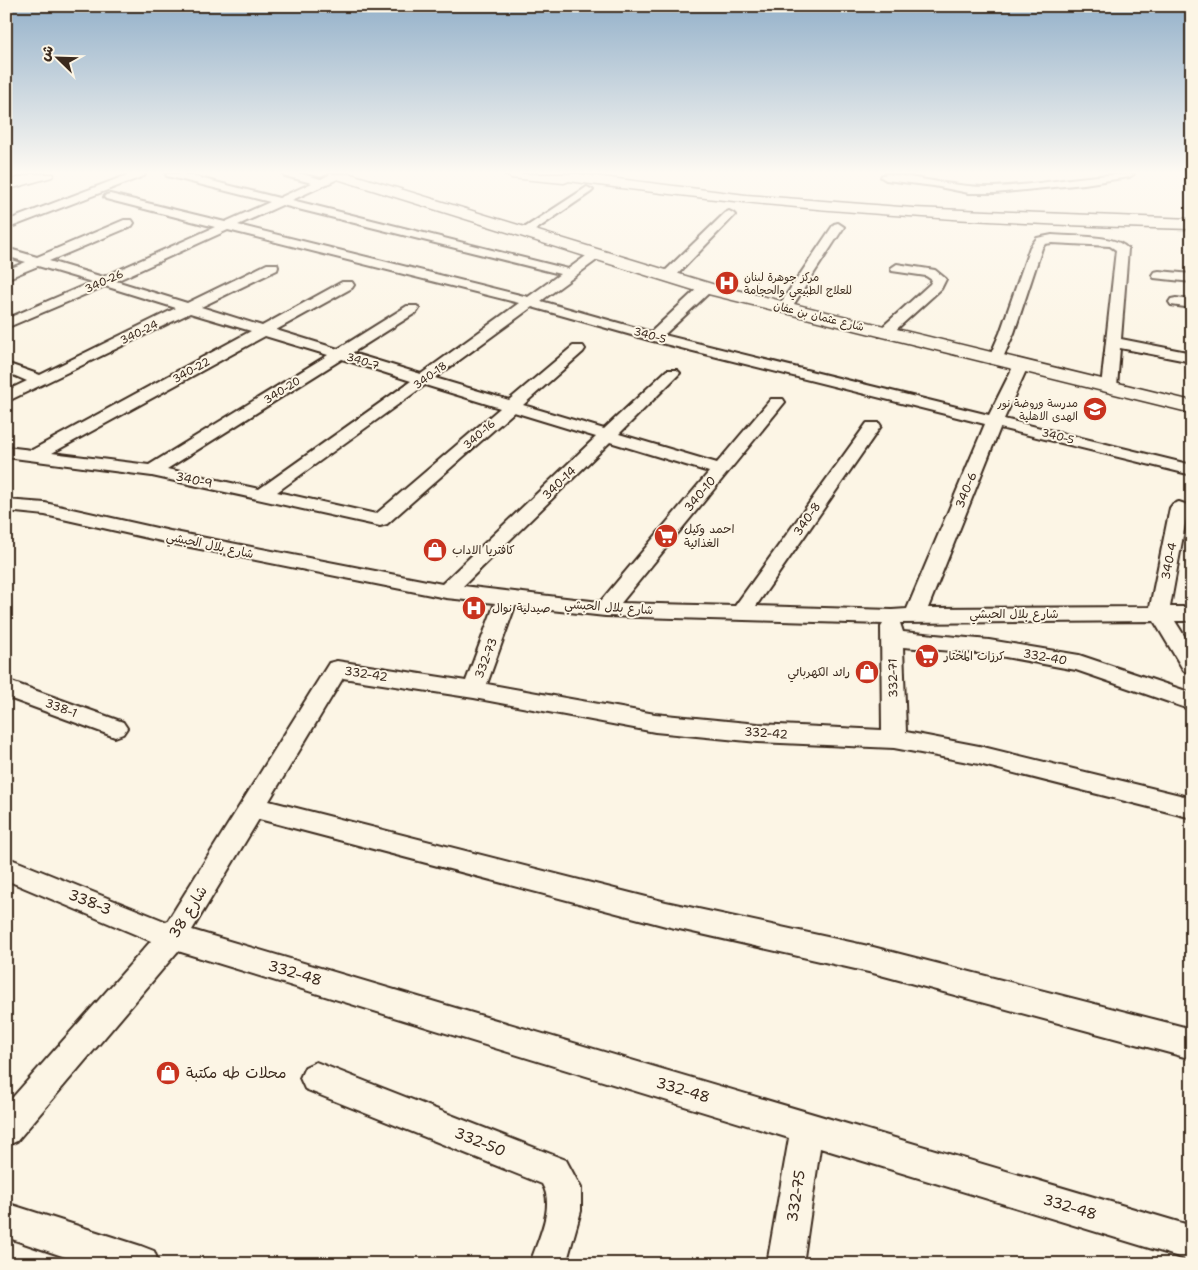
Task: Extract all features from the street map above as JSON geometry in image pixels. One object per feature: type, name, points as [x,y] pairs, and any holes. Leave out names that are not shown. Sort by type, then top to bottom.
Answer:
[{"type":"main road","name":"شارع عثمان بن عفان","points":[[528,233],[706,288],[1192,407]]},
{"type":"street","points":[[6,275],[104,233]]},
{"type":"street","name":"340-26","points":[[6,324],[210,233]]},
{"type":"street","name":"340-5","points":[[255,233],[530,302],[654,337],[1192,470]]},
{"type":"street","points":[[410,233],[570,273]]},
{"type":"street","points":[[668,276],[711,233]]},
{"type":"street","points":[[785,308],[833,233]]},
{"type":"street","points":[[995,360],[1036,247],[1041,241],[1052,238],[1113,243],[1122,249],[1109,387]]},
{"type":"street","name":"340-7","points":[[6,252],[720,470]]},
{"type":"street","name":"340-18","points":[[262,495],[597,254]]},
{"type":"street","name":"340-24","points":[[6,397],[272,267]]},
{"type":"street","points":[[884,333],[936,286],[939,279],[930,274],[897,268]]},
{"type":"street","points":[[1160,275],[1192,278]]},
{"type":"street","name":"340-22","points":[[34,456],[347,285]]},
{"type":"street","points":[[654,337],[706,288]]},
{"type":"street","points":[[1176,302],[1192,304]]},
{"type":"street","name":"340-20","points":[[152,471],[412,308]]},
{"type":"street","points":[[1114,342],[1192,358]]},
{"type":"street","name":"340-16","points":[[380,520],[578,349]]},
{"type":"street","name":"340-6","points":[[915,615],[995,420],[1020,366]]},
{"type":"street","points":[[6,367],[40,380]]},
{"type":"street","name":"340-14","points":[[446,591],[609,436],[672,373]]},
{"type":"street","name":"340-10","points":[[605,609],[777,402]]},
{"type":"street","name":"340-8","points":[[741,612],[873,426]]},
{"type":"street","name":"340-9","points":[[6,452],[152,471],[380,520]]},
{"type":"street","name":"شارع بلال الحبشي","points":[[6,505],[46,509],[170,537],[446,591],[605,609],[892,617],[915,615],[1192,614]]},
{"type":"street","name":"340-4","points":[[1159,613],[1180,508]]},
{"type":"street","name":"332-73","points":[[474,690],[508,597]]},
{"type":"street","points":[[1159,613],[1192,666]]},
{"type":"street","name":"332-71","points":[[892,617],[894,739]]},
{"type":"street","name":"332-40","points":[[893,640],[989,647],[1079,663],[1192,702]]},
{"type":"street","name":"332-42","points":[[337,669],[474,690],[655,723],[758,733],[894,739],[979,755],[1192,808]]},
{"type":"street","name":"شارع 38","points":[[11,1116],[173,937],[337,669]]},
{"type":"street","name":"338-1","points":[[6,688],[115,728]]},
{"type":"street","points":[[252,807],[666,914],[873,960],[1192,1044]]},
{"type":"street","name":"338-3","points":[[6,868],[173,937]]},
{"type":"street","name":"332-48","points":[[173,937],[1192,1244]]},
{"type":"street","name":"332-50","points":[[316,1078],[554,1172],[564,1188],[564,1211],[548,1264]]},
{"type":"street","name":"332-75","points":[[784,1264],[807,1128]]},
{"type":"street","points":[[6,1220],[141,1264]]},
{"type":"place","name":"مركز جوهرة لبنان للعلاج الطبيعي والحجامة","points":[[727,283]]},
{"type":"place","name":"مدرسة وروضة نور الهدى الاهلية","points":[[1095,409]]},
{"type":"place","name":"احمد وكيل الغذائية","points":[[666,536]]},
{"type":"place","name":"كافتريا الاداب","points":[[435,550]]},
{"type":"place","name":"صيدلية نوال","points":[[474,608]]},
{"type":"place","name":"كرزات المختار","points":[[927,656]]},
{"type":"place","name":"رائد الكهربائي","points":[[867,672]]},
{"type":"place","name":"محلات طه مكتبة","points":[[168,1073]]}]
